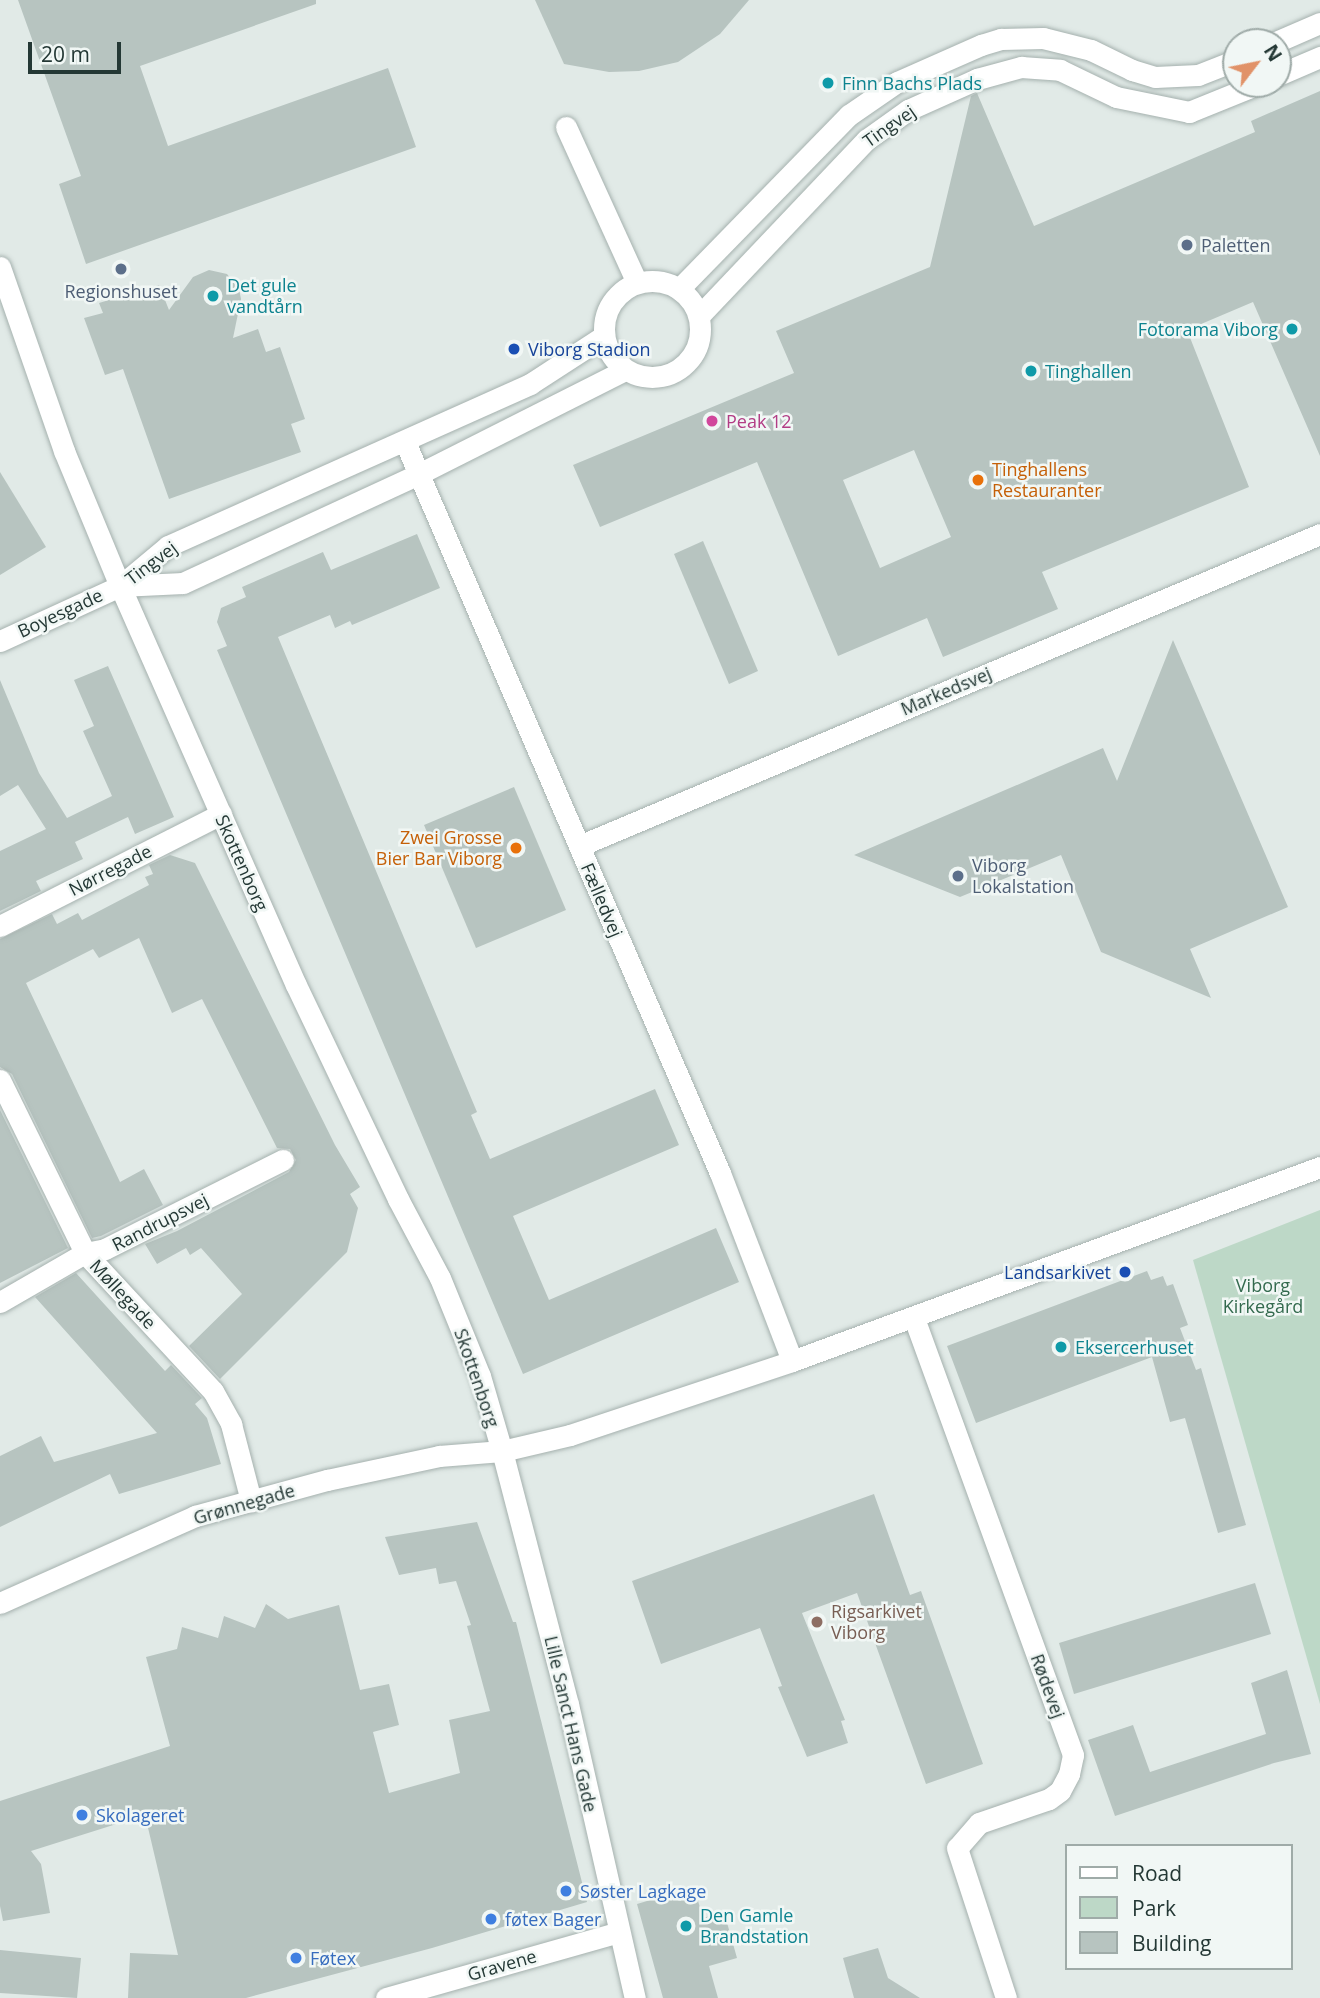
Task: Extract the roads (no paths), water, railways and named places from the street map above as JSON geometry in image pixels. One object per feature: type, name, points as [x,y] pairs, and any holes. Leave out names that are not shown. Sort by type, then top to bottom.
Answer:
[{"type":"street","points":[[1292,35],[1320,23]]},
{"type":"street","name":"Tingvej","points":[[679,289],[849,115],[897,82],[970,49],[1001,38],[1043,38],[1091,50],[1144,73],[1180,78],[1198,75],[1222,66]]},
{"type":"street","points":[[1292,69],[1320,57]]},
{"type":"street","name":"Tingvej","points":[[699,316],[866,140],[908,110],[983,76],[1021,67],[1060,70],[1116,97],[1189,112],[1224,98]]},
{"type":"street","points":[[566,127],[636,283]]},
{"type":"street","name":"Skottenborg","points":[[1,278],[64,451],[120,586],[355,1110],[440,1278],[480,1376],[502,1451]]},
{"type":"street","points":[[658,281],[679,289],[695,305],[699,316],[699,343],[683,367],[661,377],[649,378],[625,370],[608,349],[604,336],[605,319],[611,303],[622,291],[636,283],[658,281]]},
{"type":"street","name":"Tingvej","points":[[120,586],[169,546],[530,384],[604,336]]},
{"type":"street","name":"Tingvej","points":[[120,586],[183,583],[419,474],[625,370]]},
{"type":"street","name":"Fælledvej","points":[[405,442],[720,1173],[792,1361]]},
{"type":"street","name":"Markedsvej","points":[[579,846],[1318,541]]},
{"type":"street","name":"Boyesgade","points":[[0,641],[120,586]]},
{"type":"street","name":"Nørregade","points":[[0,926],[221,814]]},
{"type":"street","name":"Møllegade","points":[[0,1080],[85,1253],[213,1391],[231,1424],[251,1501]]},
{"type":"street","name":"Randrupsvej","points":[[0,1302],[85,1253],[105,1249],[283,1160]]},
{"type":"street","points":[[502,1451],[570,1435],[792,1361],[1320,1167]]},
{"type":"street","name":"Rødevej","points":[[915,1318],[1073,1755],[1069,1774],[1060,1791],[1049,1799],[979,1823],[957,1847],[1006,1998]]},
{"type":"street","name":"Grønnegade","points":[[0,1603],[195,1516],[439,1456],[502,1451]]},
{"type":"street","name":"Lille Sanct Hans Gade","points":[[502,1451],[568,1704],[635,1998]]},
{"type":"street","name":"Gravene","points":[[386,1998],[619,1932]]},
{"type":"place","name":"Finn Bachs Plads","points":[[828,83]]},
{"type":"place","name":"Paletten","points":[[1187,245]]},
{"type":"place","name":"Regionshuset","points":[[121,269]]},
{"type":"place","name":"Det gule vandtårn","points":[[213,296]]},
{"type":"place","name":"Fotorama Viborg","points":[[1292,329]]},
{"type":"place","name":"Viborg Stadion","points":[[514,349]]},
{"type":"place","name":"Tinghallen","points":[[1031,371]]},
{"type":"place","name":"Peak 12","points":[[712,421]]},
{"type":"place","name":"Tinghallens Restauranter","points":[[978,480]]},
{"type":"place","name":"Zwei Grosse Bier Bar Viborg","points":[[516,848]]},
{"type":"place","name":"Viborg Lokalstation","points":[[958,876]]},
{"type":"place","name":"Landsarkivet","points":[[1125,1272]]},
{"type":"place","name":"Eksercerhuset","points":[[1061,1347]]},
{"type":"place","name":"Rigsarkivet Viborg","points":[[817,1622]]},
{"type":"place","name":"Skolageret","points":[[82,1815]]},
{"type":"place","name":"Søster Lagkage","points":[[566,1891]]},
{"type":"place","name":"føtex Bager","points":[[491,1919]]},
{"type":"place","name":"Den Gamle Brandstation","points":[[686,1926]]},
{"type":"place","name":"Føtex","points":[[296,1958]]},
{"type":"park label","name":"Viborg Kirkegård","points":[[1263,1296]]}]
